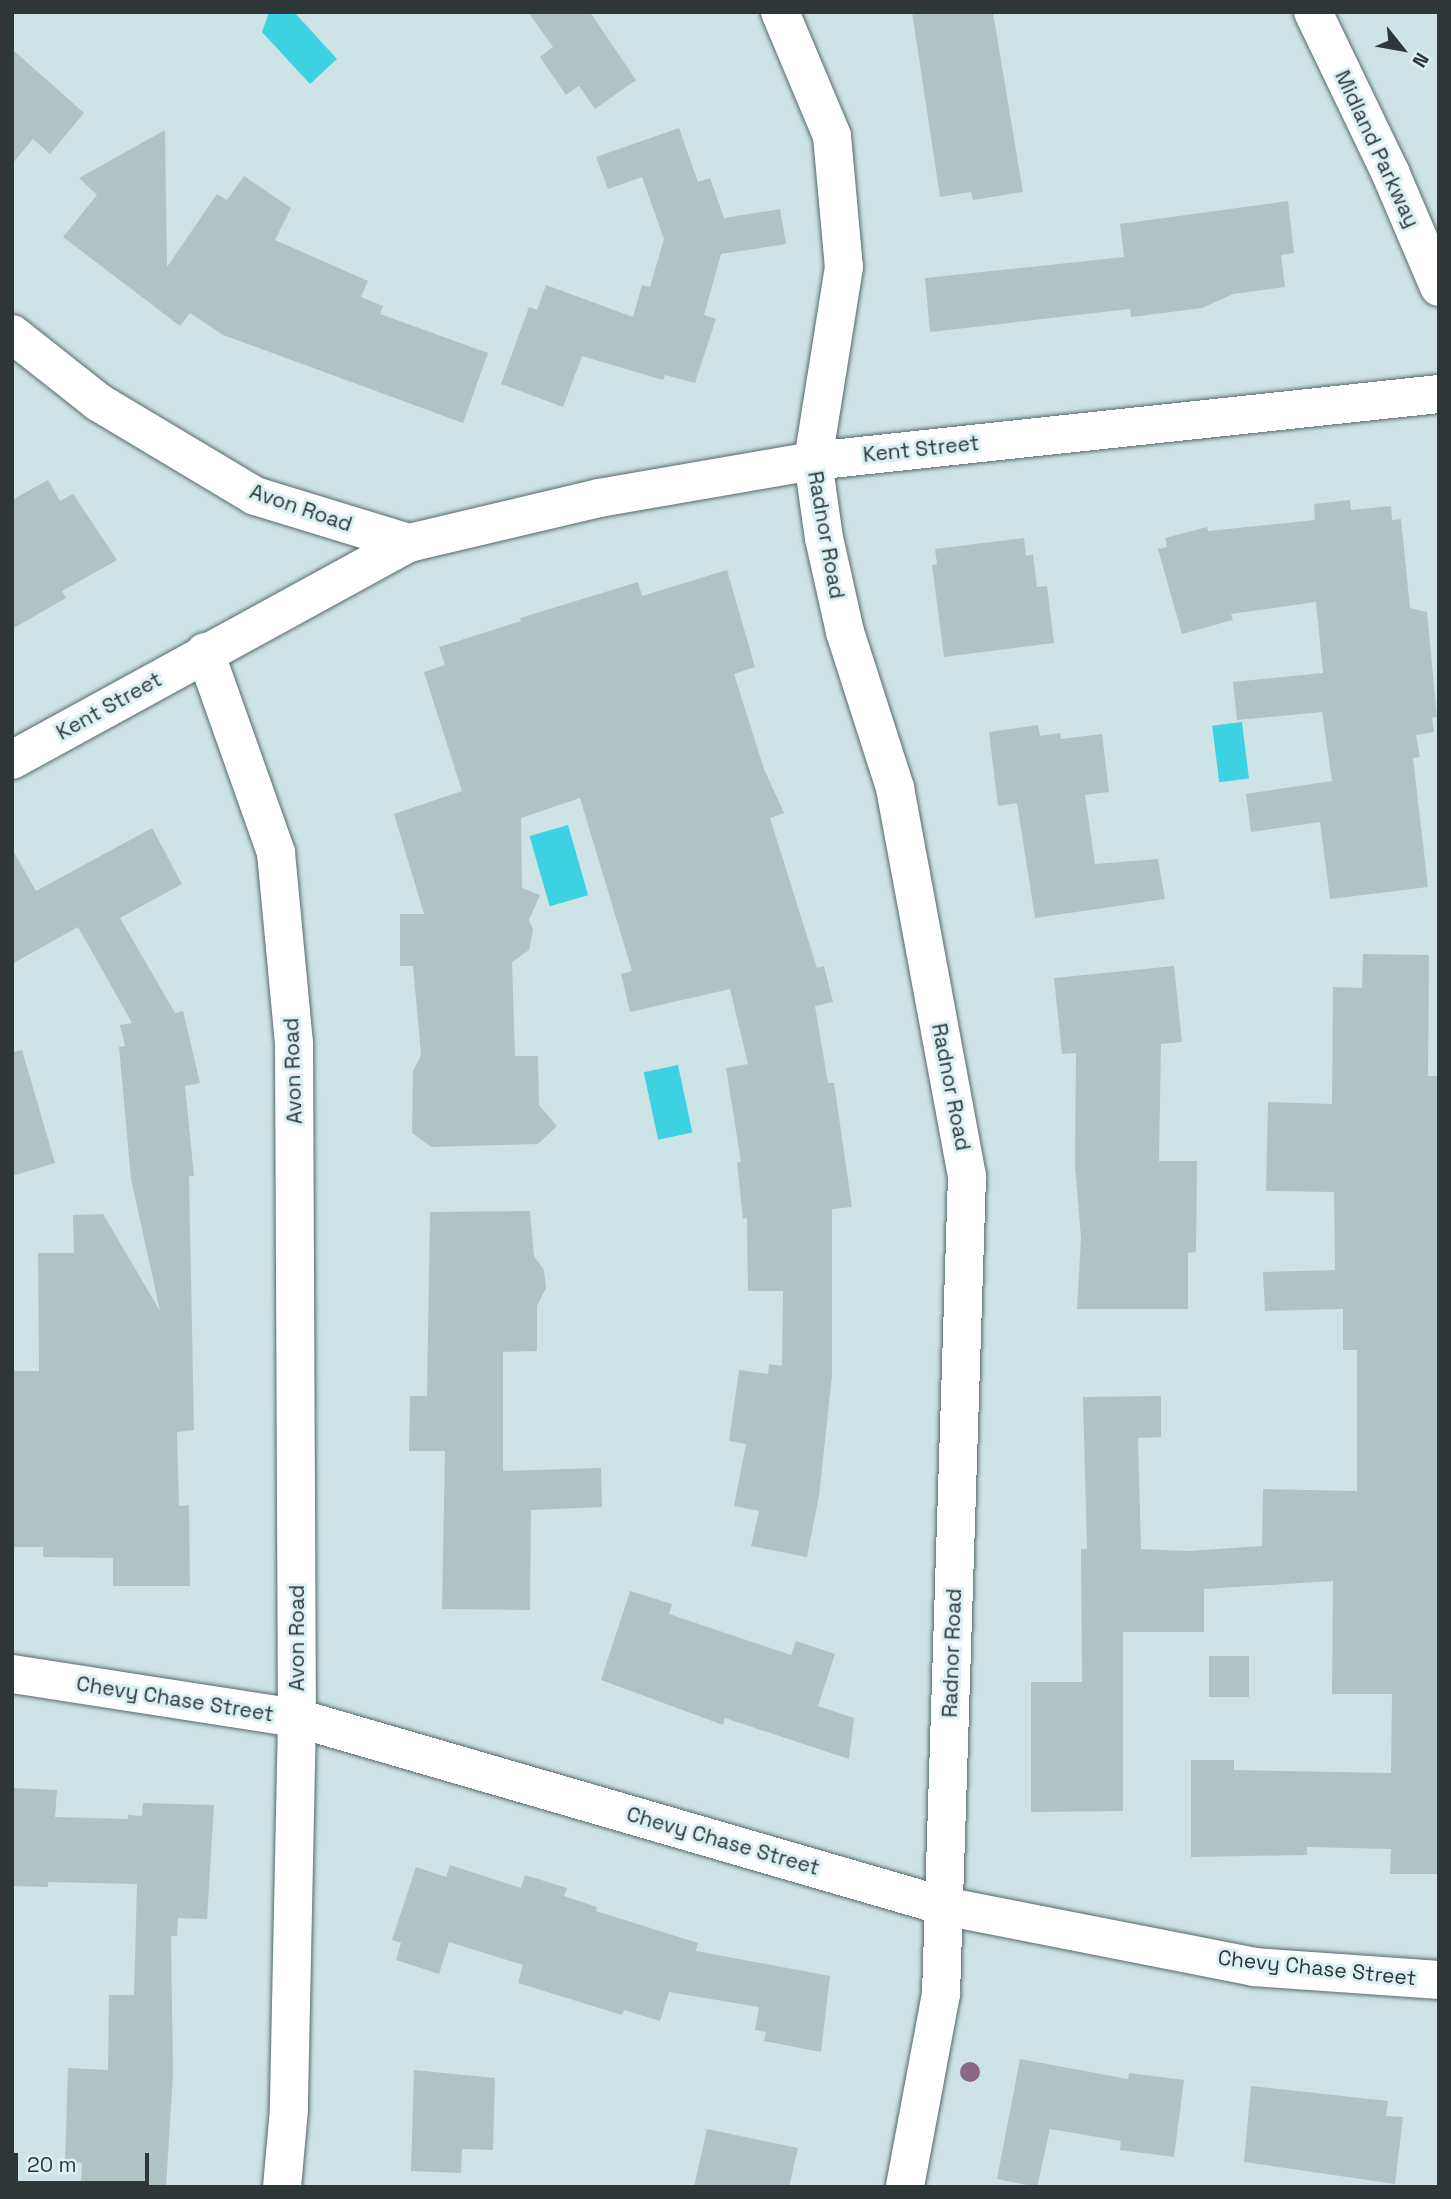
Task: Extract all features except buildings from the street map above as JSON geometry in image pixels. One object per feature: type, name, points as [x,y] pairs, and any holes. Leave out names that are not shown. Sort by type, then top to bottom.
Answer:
[{"type":"street","name":"Radnor Road","points":[[780,12],[832,136],[844,267],[813,461],[824,538],[845,632],[895,788],[967,1176],[941,1994],[905,2187]]},
{"type":"street","name":"Midland Parkway","points":[[1313,12],[1390,172],[1439,287]]},
{"type":"street","name":"Avon Road","points":[[12,334],[98,402],[255,496],[409,543]]},
{"type":"street","name":"Kent Street","points":[[409,543],[599,498],[813,461],[1439,394]]},
{"type":"street","points":[[205,652],[409,543]]},
{"type":"street","name":"Kent Street","points":[[12,760],[205,652]]},
{"type":"street","name":"Avon Road","points":[[205,652],[276,853],[294,1043],[297,1718],[289,2109],[282,2187]]},
{"type":"street","name":"Chevy Chase Street","points":[[12,1674],[297,1718],[944,1906],[1254,1967],[1439,1980]]},
{"type":"water","points":[[269,12],[294,12],[337,59],[310,84],[262,32]]},
{"type":"water","points":[[1242,722],[1249,779],[1219,782],[1212,726]]},
{"type":"water","points":[[568,825],[588,895],[550,906],[530,836]]},
{"type":"water","points":[[678,1065],[692,1132],[658,1140],[644,1072]]}]
